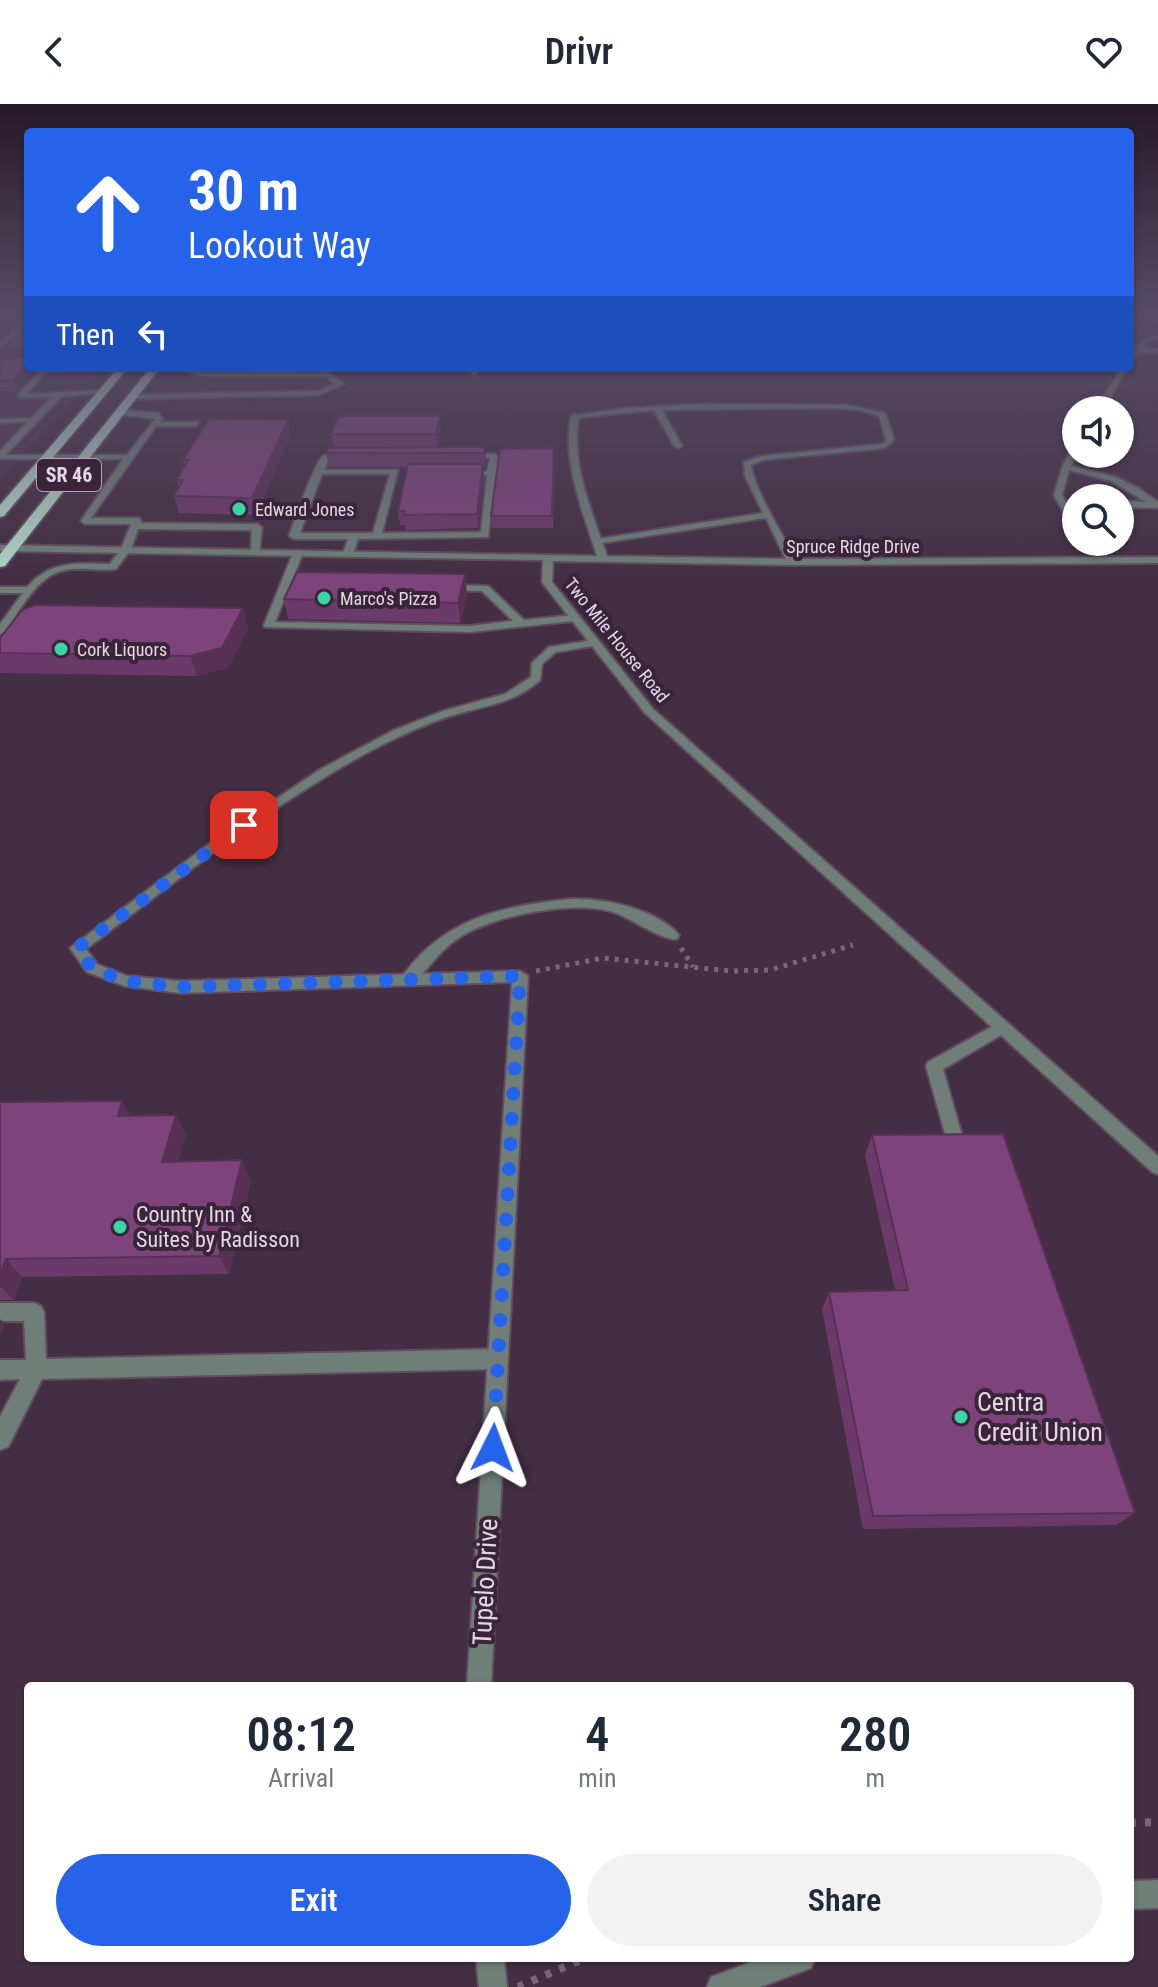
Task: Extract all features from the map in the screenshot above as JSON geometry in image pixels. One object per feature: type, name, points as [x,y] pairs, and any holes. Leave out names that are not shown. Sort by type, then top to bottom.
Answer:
[{"type":"highway","name":"SR 46","points":[[0,513],[94,403]]},
{"type":"highway","name":"SR 46","points":[[0,563],[6,548],[127,403]]},
{"type":"street","points":[[0,456],[54,403]]},
{"type":"street","points":[[603,559],[578,480],[570,428],[575,416],[657,408],[846,407],[868,409],[882,415],[890,440],[885,446],[761,458],[747,464],[749,476],[792,562]]},
{"type":"street","points":[[657,408],[678,446]]},
{"type":"street","points":[[0,631],[43,574],[60,567],[113,567],[126,549],[137,521],[85,521],[159,419],[155,415],[120,412]]},
{"type":"street","points":[[0,430],[4,421],[33,420]]},
{"type":"street","points":[[154,424],[196,424]]},
{"type":"street","points":[[0,443],[11,445]]},
{"type":"street","points":[[0,456],[129,457]]},
{"type":"street","points":[[356,456],[326,457],[294,536],[485,535],[494,456],[448,456]]},
{"type":"street","points":[[1062,504],[1059,486],[1066,468]]},
{"type":"street","points":[[1070,468],[1124,481],[1156,505]]},
{"type":"street","points":[[319,472],[409,472]]},
{"type":"street","points":[[377,536],[395,472]]},
{"type":"street","points":[[478,473],[491,473]]},
{"type":"street","points":[[1134,504],[1156,505]]},
{"type":"street","points":[[598,542],[770,515]]},
{"type":"street","points":[[137,526],[257,527],[256,552]]},
{"type":"street","points":[[348,554],[354,536]]},
{"type":"street","name":"Two Mile House Road","points":[[6,548],[548,557],[547,582],[649,711],[1158,1167]]},
{"type":"street","points":[[298,553],[269,625],[469,629],[574,618]]},
{"type":"street","name":"Spruce Ridge Drive","points":[[548,557],[792,562],[1093,555],[1158,560]]},
{"type":"street","points":[[287,585],[302,585]]},
{"type":"street","points":[[439,588],[485,588],[523,625]]},
{"type":"street","points":[[0,590],[30,590]]},
{"type":"street","points":[[520,976],[180,987],[125,981],[92,968],[77,948],[244,825],[323,773],[399,731],[461,709],[508,699],[536,678],[537,663],[553,649],[593,643]]},
{"type":"street","points":[[407,981],[456,933],[494,917],[544,907],[601,904],[641,916],[672,935]]},
{"type":"street","name":"Tupelo Drive","points":[[479,1682],[520,976]]},
{"type":"street","points":[[955,1143],[934,1066],[1002,1027]]},
{"type":"street","points":[[0,1312],[34,1312],[36,1369],[0,1439]]},
{"type":"street","points":[[0,1370],[498,1359]]},
{"type":"street","points":[[1134,1895],[1158,1894]]},
{"type":"street","points":[[490,1962],[493,1987]]},
{"type":"street","points":[[721,1987],[790,1962]]},
{"type":"path","points":[[520,976],[553,966],[603,958],[731,971],[770,970],[853,945]]},
{"type":"path","points":[[1134,1823],[1158,1822]]},
{"type":"path","points":[[518,1987],[576,1962]]},
{"type":"shaded area","points":[[0,403],[71,403],[0,478]]},
{"type":"building","points":[[440,416],[436,434],[331,434],[338,418]]},
{"type":"building","points":[[209,419],[288,420],[252,498],[174,496],[183,480],[177,480],[188,460],[183,460]]},
{"type":"building","points":[[485,447],[484,453],[326,453],[329,448]]},
{"type":"building","points":[[554,448],[552,516],[491,516],[500,449]]},
{"type":"building","points":[[408,464],[483,464],[477,514],[404,515],[405,511],[398,511]]},
{"type":"building","points":[[297,572],[465,574],[458,603],[284,599]]},
{"type":"building","points":[[35,605],[243,608],[222,648],[190,656],[0,653],[0,638],[22,610]]},
{"type":"building","name":"Country Inn & Suites by Radisson","points":[[122,1101],[118,1116],[176,1115],[162,1162],[242,1160],[219,1256],[6,1259],[0,1274],[0,1102]]},
{"type":"building","name":"Centra Credit Union","points":[[1003,1134],[1135,1513],[873,1516],[829,1292],[908,1290],[872,1135]]},
{"type":"place","name":"Edward Jones","points":[[239,509]]},
{"type":"place","name":"Marco's Pizza","points":[[324,598]]},
{"type":"place","name":"Cork Liquors","points":[[61,649]]},
{"type":"place","name":"Country Inn & Suites by Radisson","points":[[120,1227]]},
{"type":"place","name":"Centra Credit Union","points":[[961,1417]]},
{"type":"route","points":[[244,825],[77,948],[92,968],[125,981],[180,987],[520,976],[493,1448]]}]
